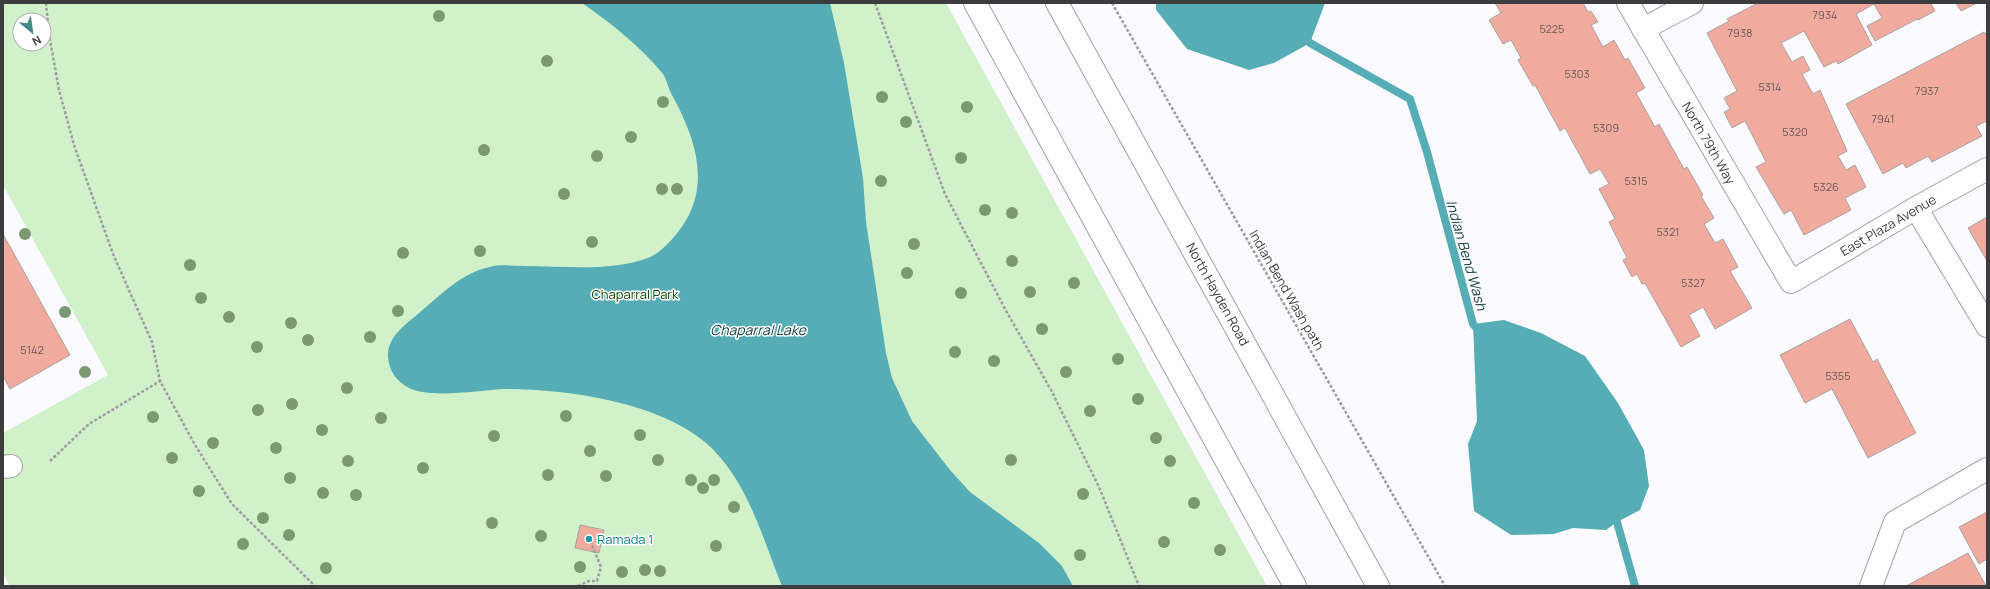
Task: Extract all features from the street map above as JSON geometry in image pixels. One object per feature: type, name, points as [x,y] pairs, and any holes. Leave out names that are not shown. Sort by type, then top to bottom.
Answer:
[{"type":"main road","points":[[975,3],[1295,586]]},
{"type":"main road","name":"North Hayden Road","points":[[1057,3],[1378,586]]},
{"type":"main road","name":"North 79th Way","points":[[1628,3],[1791,282]]},
{"type":"main road","points":[[1643,29],[1692,3]]},
{"type":"main road","name":"East Plaza Avenue","points":[[1791,282],[1916,208],[1987,169]]},
{"type":"main road","points":[[1916,208],[1987,326]]},
{"type":"main road","points":[[1871,586],[1895,522],[1987,469]]},
{"type":"path","points":[[46,3],[49,34],[59,90],[74,145],[113,254],[152,342],[160,381],[195,445],[232,504],[315,586]]},
{"type":"path","points":[[875,3],[944,194],[1065,418],[1099,486],[1139,586]]},
{"type":"path","name":"Indian Bend Wash path","points":[[1112,3],[1445,586]]},
{"type":"path","points":[[50,461],[89,424],[160,381]]},
{"type":"path","points":[[578,586],[589,581],[598,581],[601,567],[588,536]]},
{"type":"green space","name":"Chaparral Park","points":[[3,3],[946,3],[1267,586],[10,586],[3,573],[3,433],[108,375],[3,185]]},
{"type":"water","name":"Chaparral Lake","points":[[582,3],[830,3],[844,63],[863,178],[866,222],[886,353],[892,378],[912,421],[950,470],[970,492],[1039,543],[1062,566],[1073,586],[782,586],[760,528],[743,490],[720,457],[705,442],[685,428],[662,417],[637,408],[610,400],[583,395],[505,389],[456,393],[430,393],[409,388],[394,376],[390,367],[388,350],[394,337],[403,327],[443,292],[470,274],[494,266],[602,267],[648,258],[661,250],[668,243],[678,232],[689,215],[695,198],[698,181],[694,146],[681,112],[663,74],[615,27]]},
{"type":"water","points":[[1156,3],[1325,3],[1310,43],[1274,63],[1249,70],[1187,49],[1156,10]]},
{"type":"water","points":[[1504,320],[1541,333],[1585,356],[1618,403],[1644,450],[1649,486],[1640,510],[1617,522],[1606,530],[1573,528],[1554,534],[1511,535],[1474,511],[1468,444],[1477,421],[1473,324]]},
{"type":"building","points":[[1495,3],[1583,3],[1588,12],[1591,11],[1598,22],[1591,25],[1603,47],[1614,40],[1625,60],[1628,58],[1645,88],[1636,93],[1655,127],[1659,124],[1684,169],[1687,167],[1703,195],[1701,196],[1714,218],[1704,224],[1715,243],[1723,239],[1738,267],[1730,271],[1752,308],[1715,329],[1703,307],[1689,315],[1700,336],[1681,347],[1645,283],[1642,284],[1637,274],[1632,277],[1623,260],[1627,258],[1609,222],[1615,219],[1599,189],[1609,184],[1600,169],[1590,174],[1565,128],[1560,131],[1535,85],[1533,86],[1518,60],[1521,58],[1511,40],[1503,44],[1489,20],[1501,13]]},
{"type":"building","points":[[1758,3],[1934,3],[1931,4],[1935,11],[1875,41],[1867,26],[1882,18],[1874,4],[1856,14],[1872,45],[1838,64],[1836,61],[1824,67],[1804,31],[1781,43],[1792,62],[1803,56],[1810,70],[1802,74],[1813,94],[1820,90],[1847,151],[1838,156],[1846,170],[1855,165],[1866,187],[1845,198],[1851,210],[1804,235],[1791,210],[1784,214],[1756,167],[1766,162],[1745,121],[1732,128],[1724,112],[1730,109],[1724,98],[1737,91],[1707,33],[1729,21],[1727,19]]},
{"type":"building","points":[[1956,3],[1977,3],[1961,11]]},
{"type":"building","points":[[1984,32],[1985,34],[1987,33],[1987,121],[1976,126],[1982,136],[1932,162],[1928,156],[1906,168],[1903,163],[1883,174],[1846,104]]},
{"type":"building","points":[[1987,217],[1987,261],[1968,228]]},
{"type":"building","points":[[3,234],[70,355],[10,389],[3,376]]},
{"type":"building","points":[[1850,319],[1873,362],[1877,359],[1916,433],[1868,458],[1832,389],[1805,403],[1780,355]]},
{"type":"building","points":[[1987,512],[1987,559],[1979,564],[1959,527]]},
{"type":"building","name":"Ramada 1","points":[[580,525],[604,530],[599,553],[575,548]]},
{"type":"building","points":[[1968,553],[1986,586],[1906,586]]},
{"type":"waterway","name":"Indian Bend Wash","points":[[1304,36],[1310,43],[1410,99],[1427,152],[1473,324],[1479,331]]},
{"type":"waterway","name":"Indian Bend Wash","points":[[1611,513],[1617,522],[1635,586]]},
{"type":"place","name":"Ramada 1","points":[[589,539]]}]
